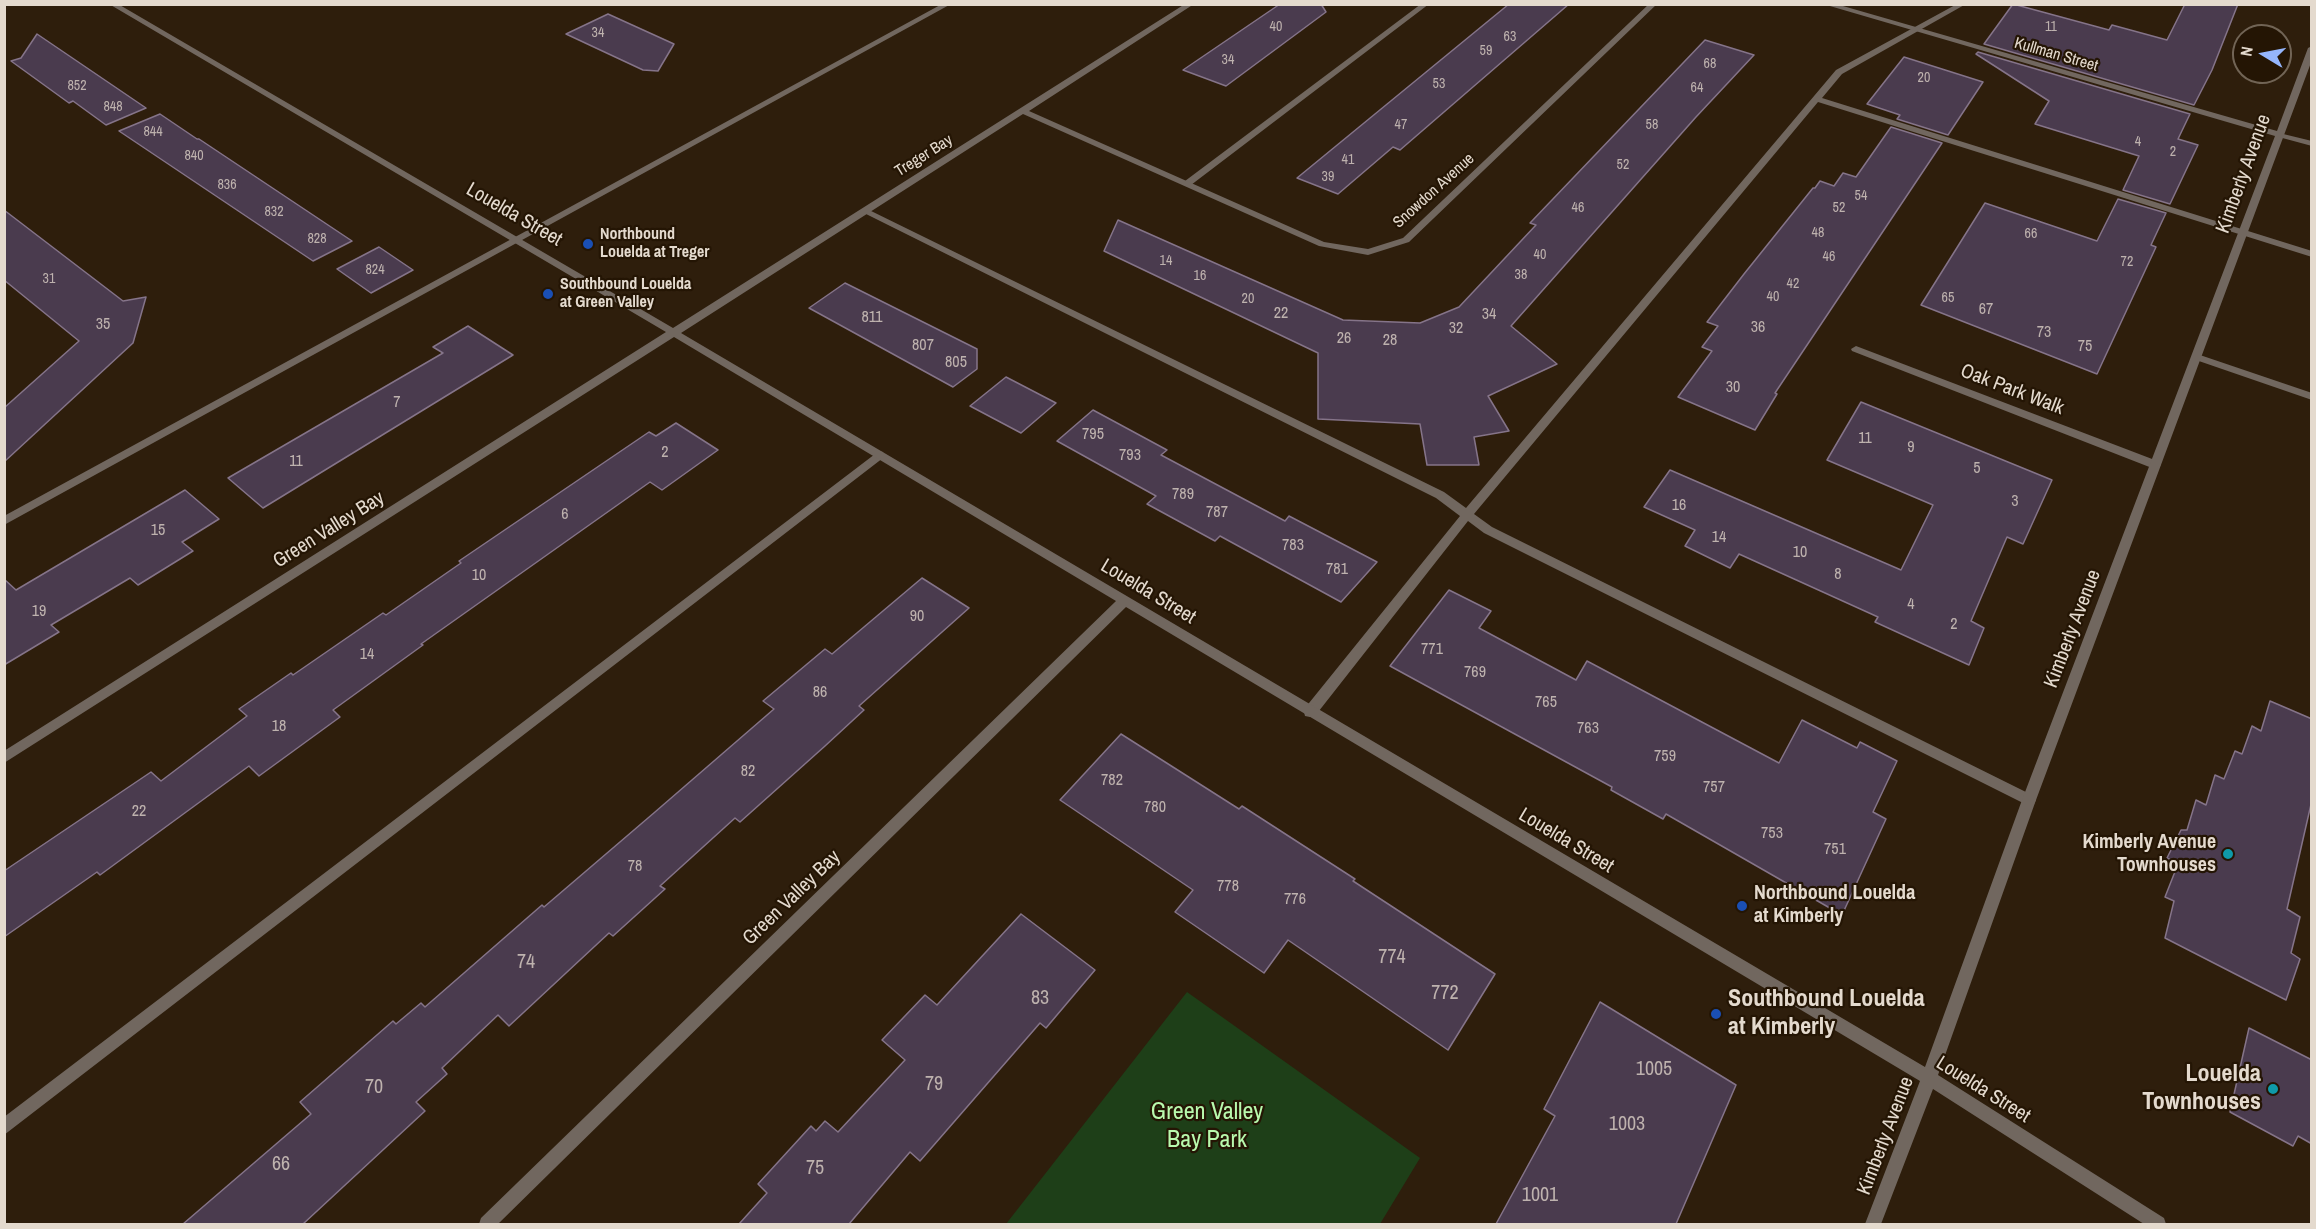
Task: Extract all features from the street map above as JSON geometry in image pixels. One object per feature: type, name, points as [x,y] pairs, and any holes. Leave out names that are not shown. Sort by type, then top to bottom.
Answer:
[{"type":"street","name":"Louelda Street","points":[[112,4],[519,240],[1929,1078],[2158,1224]]},
{"type":"street","points":[[4,521],[948,4]]},
{"type":"street","name":"Treger Bay","points":[[674,334],[1191,4]]},
{"type":"street","points":[[1188,183],[1426,4]]},
{"type":"street","name":"Snowdon Avenue","points":[[1022,111],[1322,244],[1368,252],[1406,240],[1654,4]]},
{"type":"street","name":"Kullman Street","points":[[1826,4],[2312,144]]},
{"type":"street","points":[[1310,712],[1467,515],[1839,72],[1962,4]]},
{"type":"street","name":"Kimberly Avenue","points":[[1873,1224],[1929,1078],[2029,800],[2244,234],[2278,134],[2312,48]]},
{"type":"street","points":[[1818,99],[2312,254]]},
{"type":"street","points":[[864,211],[1440,495],[1488,530],[2029,800]]},
{"type":"street","name":"Green Valley Bay","points":[[4,758],[674,334]]},
{"type":"street","name":"Oak Park Walk","points":[[1856,349],[2156,465]]},
{"type":"street","points":[[2197,357],[2312,397]]},
{"type":"street","points":[[4,1127],[879,455]]},
{"type":"street","name":"Green Valley Bay","points":[[487,1224],[1124,601]]},
{"type":"green space","name":"Green Valley Bay Park","points":[[1187,992],[1420,1158],[1380,1224],[1006,1224]]},
{"type":"building","points":[[1280,4],[1321,4],[1326,12],[1226,86],[1183,70]]},
{"type":"building","points":[[1509,4],[1569,4],[1400,150],[1393,147],[1338,194],[1297,178]]},
{"type":"building","points":[[2013,4],[2109,30],[2112,25],[2167,40],[2185,4],[2238,4],[2212,70],[2194,105],[1984,44]]},
{"type":"building","points":[[608,14],[674,44],[658,71],[643,70],[566,34]]},
{"type":"building","points":[[37,34],[146,108],[106,125],[73,101],[69,103],[11,61],[21,58]]},
{"type":"building","points":[[1705,40],[1754,55],[1511,326],[1557,364],[1488,396],[1509,431],[1474,437],[1479,465],[1427,465],[1420,424],[1318,419],[1318,353],[1104,251],[1118,220],[1343,320],[1420,323],[1459,307],[1536,225],[1530,223]]},
{"type":"building","points":[[1978,52],[2190,114],[2178,139],[2198,145],[2170,204],[2123,190],[2139,156],[2035,124],[2049,101],[1976,54]]},
{"type":"building","points":[[1904,57],[1983,82],[1948,135],[1897,119],[1900,115],[1867,104]]},
{"type":"building","points":[[160,114],[352,241],[313,261],[119,131]]},
{"type":"building","points":[[1891,127],[1942,143],[1775,393],[1777,394],[1755,430],[1678,397],[1712,351],[1702,347],[1718,326],[1707,322],[1744,274],[1820,181],[1834,186],[1843,173],[1856,177]]},
{"type":"building","points":[[2118,199],[2166,213],[2151,245],[2156,247],[2097,374],[1921,305],[1985,203],[2097,241]]},
{"type":"building","points":[[4,210],[123,301],[146,297],[133,343],[4,462],[4,408],[79,341],[4,280]]},
{"type":"building","points":[[379,247],[413,270],[371,293],[337,269]]},
{"type":"building","points":[[845,283],[977,349],[977,369],[953,387],[809,308]]},
{"type":"building","points":[[468,326],[513,355],[263,508],[228,478],[443,353],[433,347]]},
{"type":"building","points":[[1006,377],[1056,403],[1021,433],[970,406]]},
{"type":"building","points":[[1861,402],[2052,480],[2023,544],[2007,537],[1971,621],[1984,628],[1969,665],[1875,622],[1878,617],[1739,554],[1730,568],[1685,546],[1695,530],[1644,507],[1670,470],[1901,570],[1933,505],[1827,460]]},
{"type":"building","points":[[1093,410],[1167,450],[1161,455],[1285,521],[1289,516],[1377,562],[1341,602],[1220,536],[1215,541],[1147,504],[1156,496],[1057,441]]},
{"type":"building","points":[[676,423],[718,450],[662,490],[650,482],[421,644],[423,645],[333,710],[340,717],[259,776],[249,766],[100,875],[97,872],[4,937],[4,871],[151,772],[161,781],[247,716],[239,709],[383,613],[386,615],[461,563],[459,561],[649,432],[656,436]]},
{"type":"building","points":[[185,490],[219,519],[182,542],[193,551],[138,585],[130,578],[51,625],[59,632],[4,665],[4,579],[16,590]]},
{"type":"building","points":[[922,578],[969,608],[859,706],[864,710],[825,746],[740,822],[735,818],[660,886],[665,889],[613,936],[609,933],[509,1026],[498,1015],[442,1068],[447,1074],[416,1102],[425,1111],[303,1224],[183,1224],[311,1114],[300,1102],[393,1021],[396,1024],[421,1003],[425,1007],[774,709],[763,701],[825,649],[832,654]]},
{"type":"building","points":[[1449,590],[1491,611],[1479,628],[1576,680],[1587,661],[1779,763],[1802,720],[1857,748],[1860,742],[1897,761],[1873,812],[1886,819],[1842,915],[1666,814],[1663,819],[1611,790],[1612,787],[1390,666]]},
{"type":"building","name":"Kimberly Avenue Townhouses","points":[[2270,701],[2312,719],[2312,800],[2287,909],[2300,917],[2291,953],[2300,959],[2286,1000],[2165,938],[2174,901],[2165,897],[2178,864],[2167,858],[2181,830],[2187,830],[2196,800],[2206,805],[2215,775],[2224,779],[2235,751],[2242,754],[2252,726],[2261,731]]},
{"type":"building","points":[[1121,734],[1239,809],[1242,806],[1495,974],[1448,1050],[1288,940],[1264,973],[1175,912],[1193,890],[1060,800]]},
{"type":"building","points":[[1021,914],[1095,970],[1046,1028],[1040,1023],[920,1161],[910,1152],[849,1224],[739,1224],[767,1193],[758,1184],[811,1126],[816,1131],[825,1121],[838,1132],[905,1060],[882,1040],[925,995],[937,1005]]},
{"type":"building","points":[[1600,1002],[1736,1085],[1676,1224],[1496,1224],[1555,1116],[1544,1109]]},
{"type":"building","name":"Louelda Townhouses","points":[[2249,1028],[2312,1060],[2312,1144],[2298,1136],[2293,1146],[2230,1112]]},
{"type":"place","name":"Northbound Louelda at Treger","points":[[588,244]]},
{"type":"place","name":"Southbound Louelda at Green Valley","points":[[548,294]]},
{"type":"place","name":"Kimberly Avenue Townhouses","points":[[2228,854]]},
{"type":"place","name":"Northbound Louelda at Kimberly","points":[[1742,906]]},
{"type":"place","name":"Southbound Louelda at Kimberly","points":[[1716,1014]]},
{"type":"place","name":"Louelda Townhouses","points":[[2273,1089]]}]
